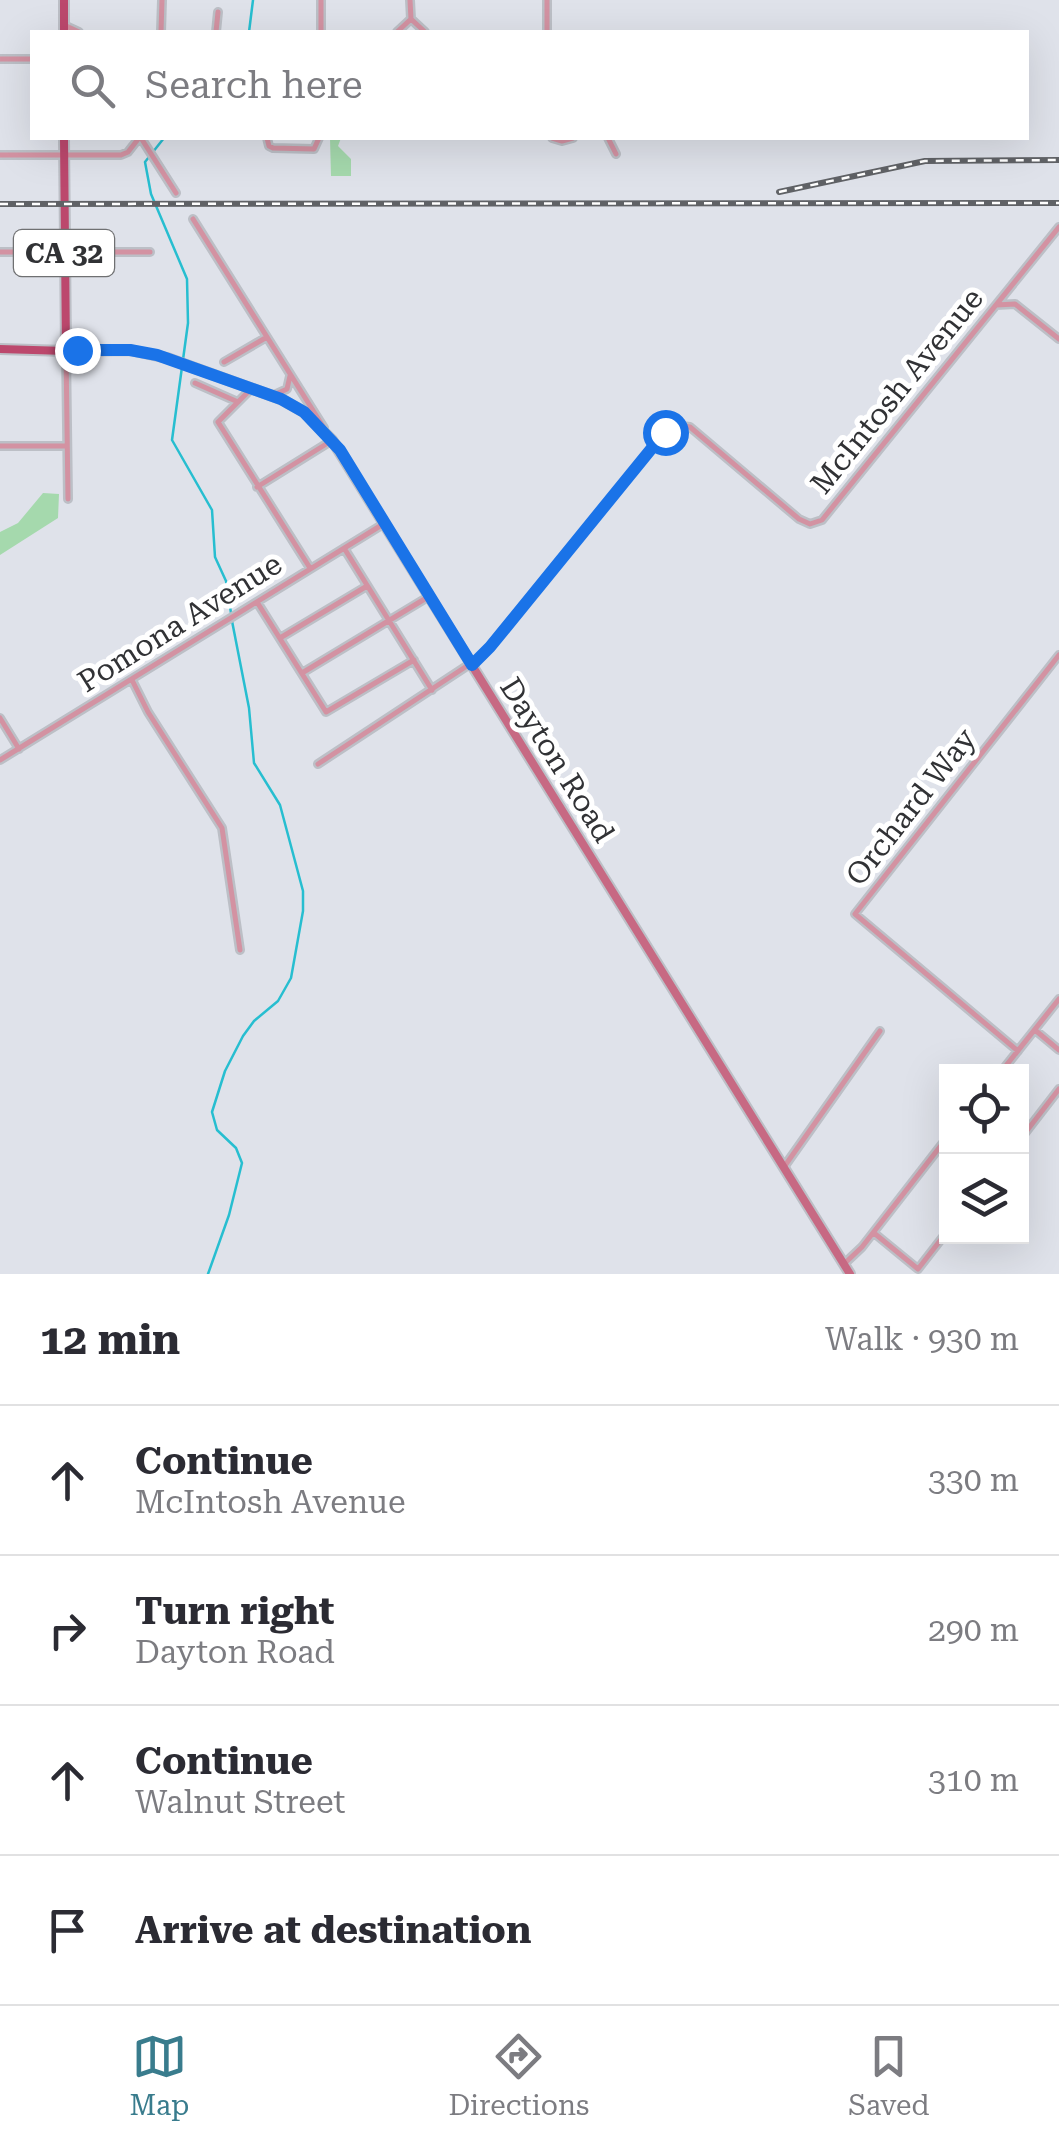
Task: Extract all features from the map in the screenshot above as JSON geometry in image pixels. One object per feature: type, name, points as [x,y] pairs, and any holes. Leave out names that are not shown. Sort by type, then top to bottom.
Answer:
[{"type":"main road","points":[[64,0],[64,29]]},
{"type":"main road","name":"CA 32","points":[[64,140],[66,351]]},
{"type":"main road","points":[[0,349],[66,351]]},
{"type":"street","points":[[162,0],[162,30]]},
{"type":"street","points":[[320,0],[320,30]]},
{"type":"street","points":[[399,30],[410,19],[410,0]]},
{"type":"street","points":[[546,30],[547,0]]},
{"type":"street","points":[[216,30],[218,12]]},
{"type":"street","points":[[410,19],[423,30]]},
{"type":"street","points":[[0,59],[30,59]]},
{"type":"street","points":[[0,155],[121,154],[142,140],[176,192]]},
{"type":"street","points":[[267,140],[272,148],[314,148],[318,140]]},
{"type":"street","points":[[609,140],[616,154]]},
{"type":"street","name":"Dayton Road","points":[[193,219],[850,1274]]},
{"type":"street","name":"McIntosh Avenue","points":[[318,764],[472,665],[670,428],[680,424],[690,427],[799,520],[816,523],[827,515],[1059,227]]},
{"type":"street","points":[[0,252],[150,252]]},
{"type":"street","points":[[996,304],[1015,304],[1059,339]]},
{"type":"street","points":[[224,362],[267,337]]},
{"type":"street","points":[[68,499],[66,351],[130,350],[167,358],[271,395],[304,412],[332,440],[257,487]]},
{"type":"street","points":[[271,395],[286,389],[290,373]]},
{"type":"street","points":[[195,382],[240,402]]},
{"type":"street","points":[[252,388],[218,420],[310,568]]},
{"type":"street","points":[[0,446],[68,446]]},
{"type":"street","name":"Pomona Avenue","points":[[0,760],[385,523]]},
{"type":"street","points":[[344,548],[433,691]]},
{"type":"street","points":[[280,638],[368,586]]},
{"type":"street","points":[[302,674],[430,596]]},
{"type":"street","points":[[257,602],[326,712],[414,660]]},
{"type":"street","name":"Orchard Way","points":[[1018,1052],[855,914],[1059,656]]},
{"type":"street","points":[[132,680],[222,828],[240,950]]},
{"type":"street","points":[[0,718],[19,749]]},
{"type":"street","points":[[1008,1064],[1059,999]]},
{"type":"street","points":[[1035,1030],[1059,1050]]},
{"type":"street","points":[[784,1167],[880,1031]]},
{"type":"street","points":[[1029,1128],[1059,1089]]},
{"type":"street","points":[[844,1264],[939,1148]]},
{"type":"street","points":[[874,1232],[918,1270],[939,1242]]},
{"type":"green space","points":[[330,140],[340,140],[338,146],[351,159],[351,176],[331,176]]},
{"type":"green space","points":[[43,493],[59,494],[58,518],[0,555],[0,532],[18,523]]},
{"type":"waterway","points":[[249,30],[253,0]]},
{"type":"waterway","points":[[162,140],[145,162],[151,194],[187,279],[188,323],[172,440],[212,510],[215,557],[226,581],[231,613]]},
{"type":"waterway","points":[[208,1274],[242,1163],[236,1148],[217,1130],[212,1112],[225,1071],[243,1036],[278,1001],[291,978],[303,911],[303,891],[280,805],[254,763],[249,708],[232,621]]},
{"type":"railway","points":[[779,192],[925,161],[1059,160]]},
{"type":"railway","points":[[0,204],[1059,203]]},
{"type":"route","points":[[77,350],[130,350],[157,355],[281,399],[304,412],[340,450],[472,665],[665,432]]}]
